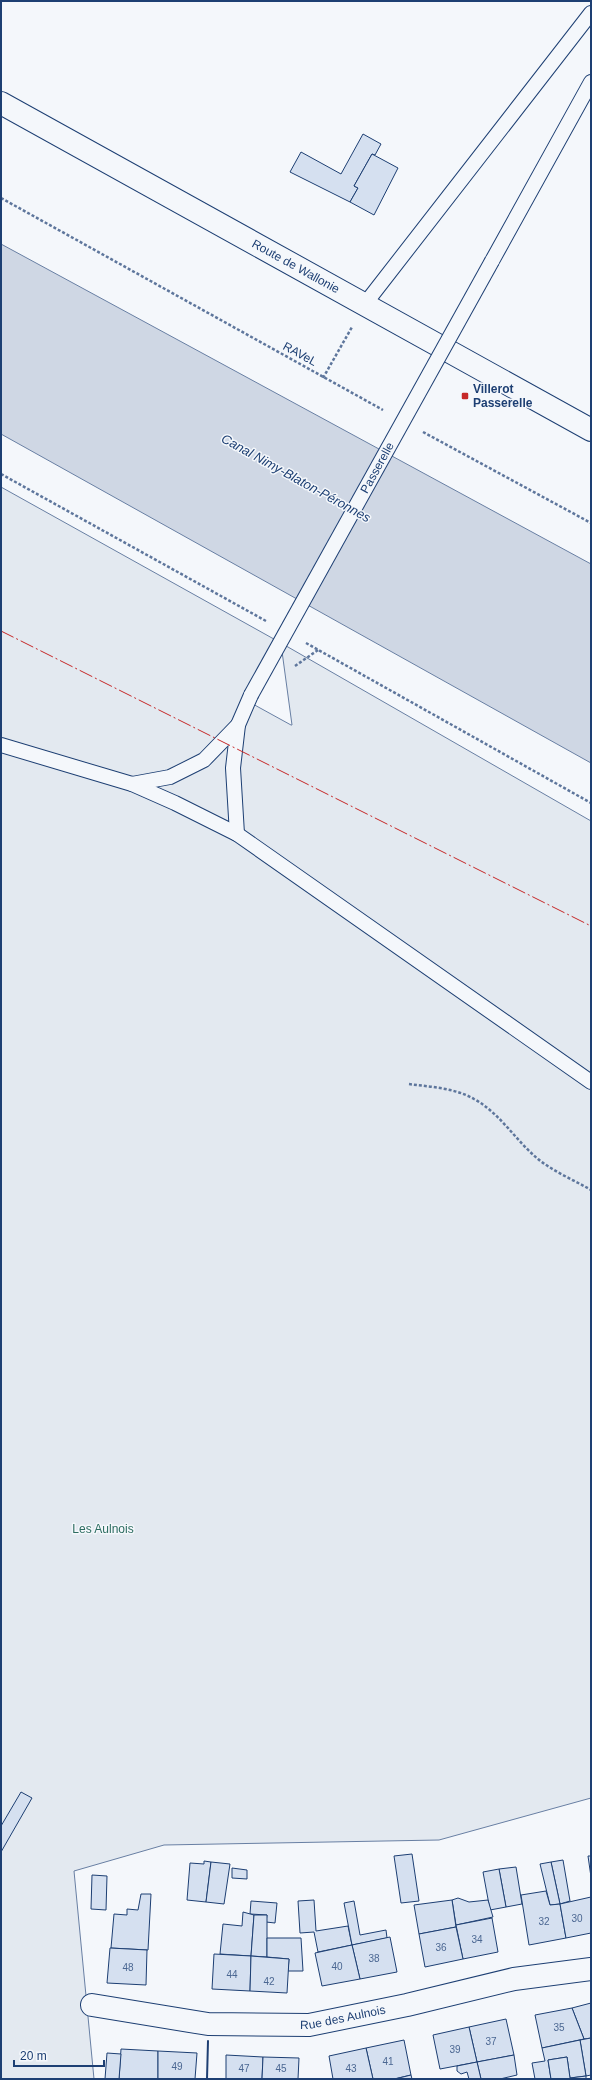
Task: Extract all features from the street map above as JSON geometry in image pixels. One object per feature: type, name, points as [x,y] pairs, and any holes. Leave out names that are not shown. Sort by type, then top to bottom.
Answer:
[{"type":"main road","name":"Route de Wallonie","points":[[1,103],[591,430]]},
{"type":"main road","name":"Rue des Aulnois","points":[[92,2005],[208,2024],[309,2025],[407,2005],[514,1979],[591,1969]]},
{"type":"lane","points":[[365,304],[591,13]]},
{"type":"lane","name":"Passerelle","points":[[238,725],[251,695],[591,82]]},
{"type":"lane","points":[[132,784],[170,777],[204,760],[238,725]]},
{"type":"lane","points":[[237,834],[233,768],[238,725]]},
{"type":"lane","points":[[1,745],[132,784],[175,803],[237,834],[591,1082]]},
{"type":"path","name":"RAVeL","points":[[1,198],[323,378],[385,411]]},
{"type":"path","points":[[323,378],[365,304]]},
{"type":"path","points":[[420,430],[591,523]]},
{"type":"path","points":[[409,1084],[445,1088],[474,1099],[498,1118],[519,1142],[540,1160],[591,1190]]},
{"type":"green space","name":"Les Aulnois","points":[[1,487],[281,643],[591,821],[591,1798],[439,1840],[164,1845],[74,1871],[94,2079],[1,2079]],"holes":[[[281,644],[292,725],[251,703]]]},
{"type":"water","name":"Canal Nimy-Blaton-Péronnes","points":[[1,244],[591,564],[591,763],[1,434]]},
{"type":"building","points":[[363,134],[381,144],[375,155],[372,154],[354,186],[358,188],[350,202],[290,172],[301,152],[341,174]]},
{"type":"building","points":[[372,154],[398,168],[374,215],[350,202],[358,188],[354,186]]},
{"type":"building","points":[[21,1792],[32,1798],[1,1852],[1,1826]]},
{"type":"building","points":[[412,1854],[419,1901],[401,1903],[394,1856]]},
{"type":"building","points":[[588,1856],[591,1856],[591,1877]]},
{"type":"building","points":[[563,1860],[570,1901],[560,1904],[551,1862]]},
{"type":"building","points":[[204,1861],[211,1862],[206,1902],[187,1900],[190,1863],[204,1864]]},
{"type":"building","points":[[211,1862],[230,1864],[224,1904],[206,1902]]},
{"type":"building","points":[[551,1862],[560,1904],[550,1905],[540,1864]]},
{"type":"building","points":[[516,1867],[522,1904],[506,1907],[499,1869]]},
{"type":"building","points":[[232,1868],[247,1870],[247,1879],[232,1878]]},
{"type":"building","points":[[499,1869],[506,1907],[490,1910],[483,1872]]},
{"type":"building","points":[[92,1875],[107,1876],[106,1910],[91,1909]]},
{"type":"building","points":[[546,1891],[550,1905],[560,1904],[566,1938],[529,1945],[521,1895]]},
{"type":"building","points":[[141,1894],[151,1894],[148,1950],[111,1948],[114,1914],[127,1915],[127,1909],[138,1910]]},
{"type":"building","points":[[591,1897],[591,1933],[566,1938],[560,1904]]},
{"type":"building","points":[[458,1898],[469,1902],[488,1900],[493,1917],[456,1925],[452,1900]]},
{"type":"building","points":[[314,1900],[316,1931],[348,1926],[352,1945],[318,1952],[314,1932],[300,1933],[298,1901]]},
{"type":"building","points":[[452,1900],[456,1927],[419,1934],[414,1905]]},
{"type":"building","points":[[251,1901],[277,1903],[275,1923],[266,1922],[267,1915],[250,1914]]},
{"type":"building","points":[[354,1901],[360,1935],[386,1930],[387,1938],[352,1945],[344,1903]]},
{"type":"building","points":[[243,1912],[254,1915],[251,1956],[220,1954],[223,1924],[242,1926]]},
{"type":"building","points":[[254,1915],[267,1915],[267,1957],[251,1956]]},
{"type":"building","points":[[492,1918],[498,1952],[463,1959],[456,1925]]},
{"type":"building","points":[[456,1927],[463,1959],[425,1967],[419,1934]]},
{"type":"building","points":[[390,1937],[397,1972],[360,1979],[352,1945]]},
{"type":"building","points":[[267,1938],[301,1938],[303,1971],[288,1971],[289,1959],[267,1957]]},
{"type":"building","points":[[352,1945],[360,1979],[322,1986],[315,1953]]},
{"type":"building","points":[[110,1948],[147,1950],[146,1985],[107,1983]]},
{"type":"building","points":[[214,1954],[251,1956],[250,1991],[212,1989]]},
{"type":"building","points":[[251,1956],[289,1959],[287,1993],[250,1991]]},
{"type":"building","points":[[591,2003],[591,2038],[584,2039],[572,2008]]},
{"type":"building","points":[[572,2008],[584,2039],[542,2048],[535,2015]]},
{"type":"building","points":[[506,2019],[514,2055],[477,2062],[469,2027]]},
{"type":"building","points":[[469,2027],[477,2062],[440,2069],[433,2035]]},
{"type":"building","points":[[591,2038],[591,2075],[586,2076],[580,2040]]},
{"type":"building","points":[[404,2040],[411,2075],[394,2079],[373,2079],[366,2048]]},
{"type":"building","points":[[580,2040],[586,2076],[570,2078],[567,2057],[548,2060],[551,2079],[535,2079],[532,2063],[545,2061],[542,2048]]},
{"type":"building","points":[[366,2048],[373,2079],[333,2079],[329,2056]]},
{"type":"building","points":[[121,2049],[158,2051],[158,2079],[119,2079]]},
{"type":"building","points":[[158,2051],[197,2053],[195,2079],[158,2079]]},
{"type":"building","points":[[107,2053],[121,2054],[119,2079],[105,2079]]},
{"type":"building","points":[[226,2055],[263,2057],[262,2079],[226,2079]]},
{"type":"building","points":[[514,2055],[517,2075],[500,2079],[481,2079],[477,2062]]},
{"type":"building","points":[[263,2057],[299,2058],[298,2079],[262,2079]]},
{"type":"building","points":[[567,2057],[570,2078],[586,2076],[586,2079],[551,2079],[548,2060]]},
{"type":"building","points":[[477,2062],[481,2079],[469,2079],[467,2072],[461,2074],[457,2071],[457,2066]]},
{"type":"building","points":[[411,2075],[412,2079],[395,2079]]},
{"type":"wall","points":[[207,2079],[208,2041]]},
{"type":"power","points":[[1,631],[591,926]]},
{"type":"place","name":"Villerot Passerelle","points":[[465,396]]}]
